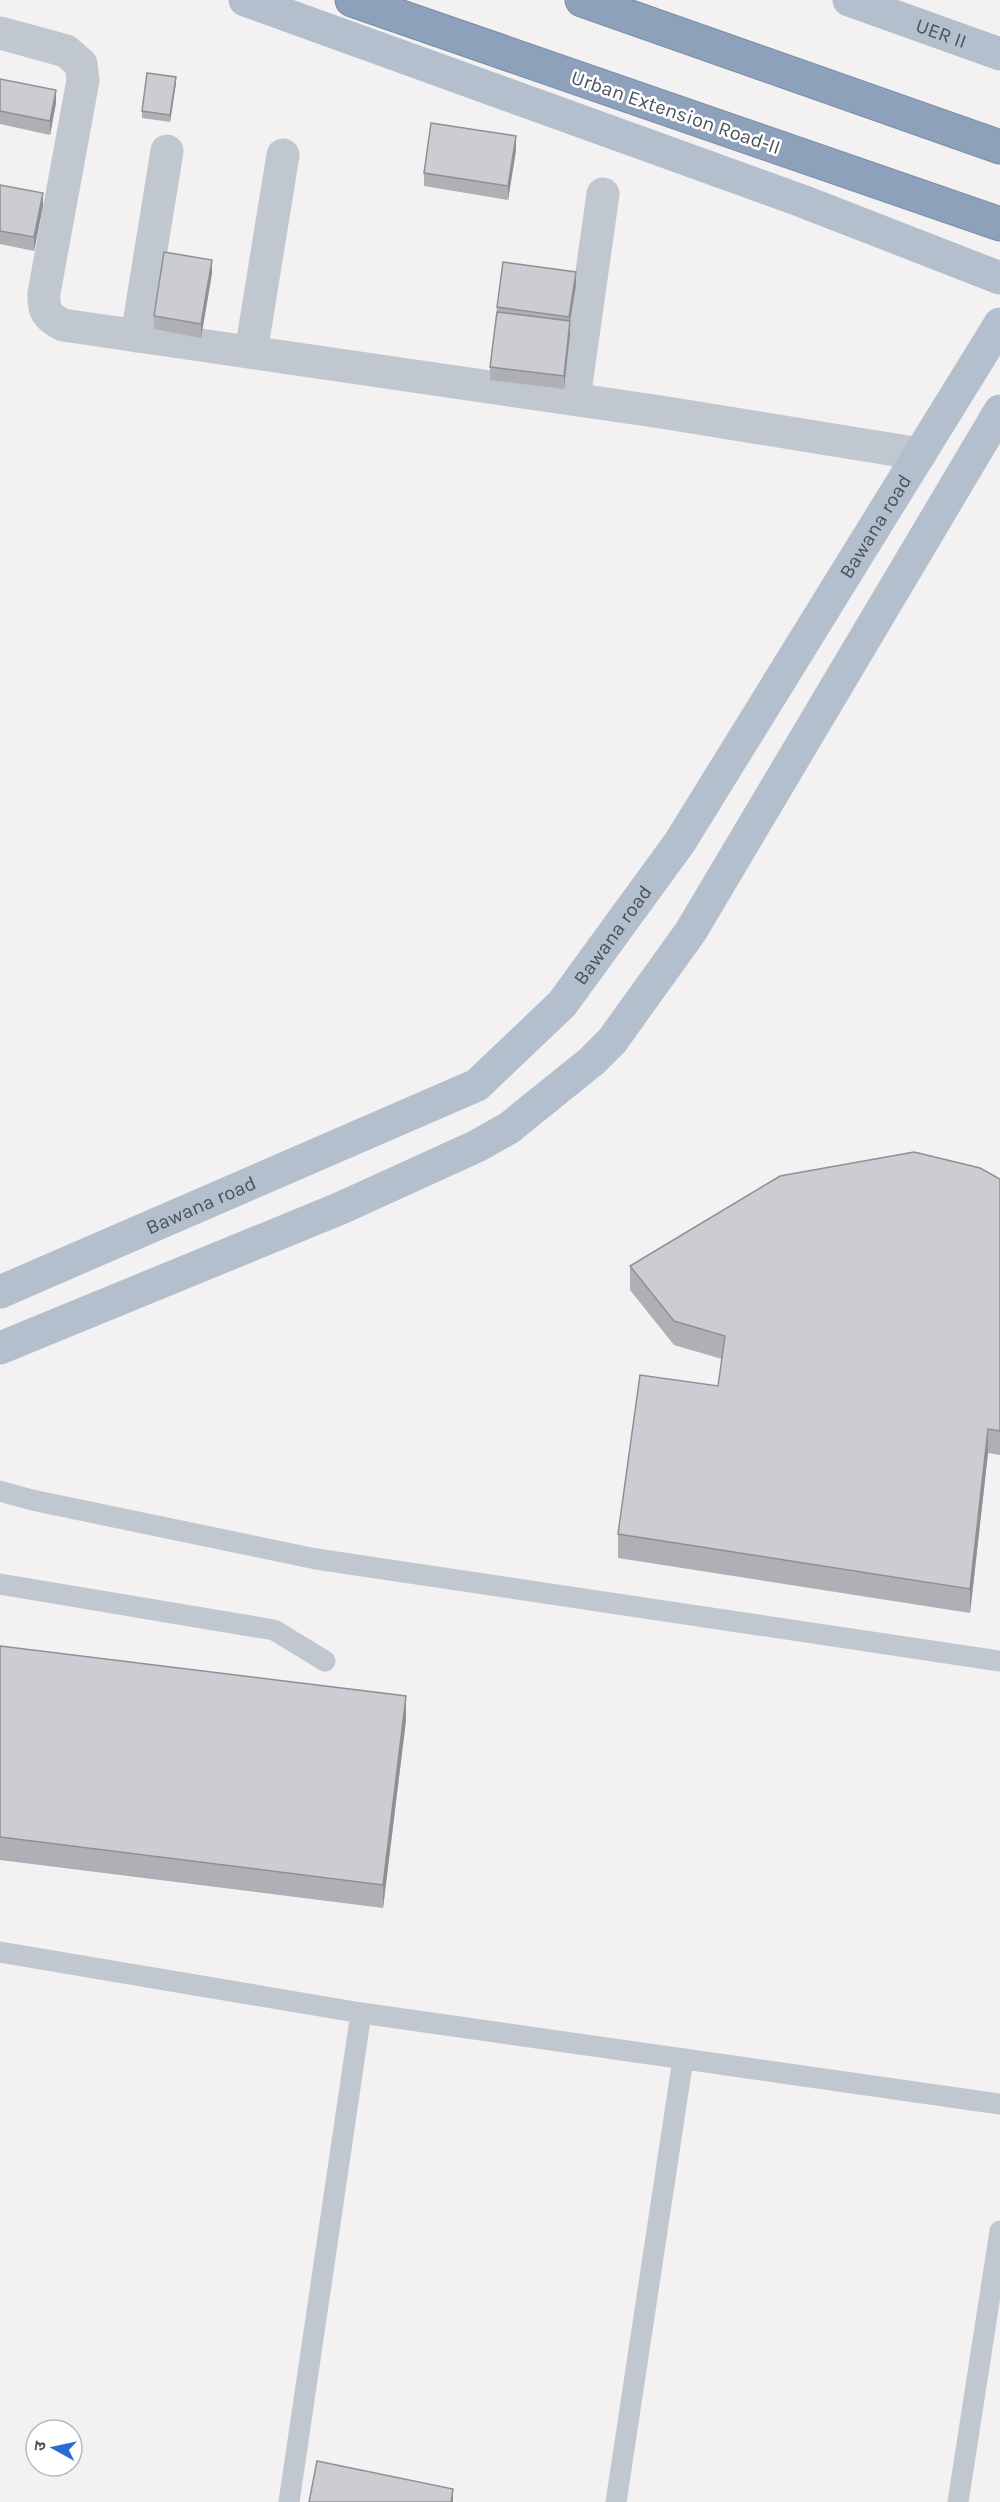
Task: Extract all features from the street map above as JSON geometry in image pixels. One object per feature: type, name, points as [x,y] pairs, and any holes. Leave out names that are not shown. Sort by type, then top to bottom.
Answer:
[{"type":"highway","name":"Urban Extension Road-II","points":[[352,0],[1000,224]]},
{"type":"highway","points":[[582,0],[1000,147]]},
{"type":"main road","points":[[245,0],[802,201],[1000,278]]},
{"type":"main road","name":"UER II","points":[[849,0],[1000,54]]},
{"type":"main road","name":"Bawana road","points":[[0,1292],[477,1085],[500,1065],[562,1004],[585,976],[680,842],[1000,324]]},
{"type":"main road","points":[[0,1348],[341,1208],[477,1146],[509,1128],[592,1061],[612,1041],[691,931],[1000,411]]},
{"type":"street","points":[[0,33],[66,51],[81,64],[83,80],[43,308],[50,318],[63,325],[574,399],[920,454]]},
{"type":"street","points":[[137,336],[167,151]]},
{"type":"street","points":[[251,352],[283,155]]},
{"type":"street","points":[[574,399],[603,194]]},
{"type":"lane","points":[[0,1491],[32,1500],[316,1559],[1000,1661]]},
{"type":"lane","points":[[0,1584],[255,1625],[274,1630],[325,1661]]},
{"type":"lane","points":[[0,1952],[361,2013],[1000,2104]]},
{"type":"lane","points":[[289,2502],[361,2013]]},
{"type":"lane","points":[[616,2502],[683,2059]]},
{"type":"lane","points":[[958,2502],[1000,2231]]},
{"type":"building","points":[[147,73],[176,77],[170,115],[142,111]]},
{"type":"building","points":[[0,79],[56,90],[50,121],[0,111]]},
{"type":"building","points":[[431,123],[516,136],[508,186],[424,173]]},
{"type":"building","points":[[0,185],[43,193],[34,237],[0,231]]},
{"type":"building","points":[[164,252],[212,260],[201,324],[154,316]]},
{"type":"building","points":[[503,262],[576,272],[569,317],[497,307]]},
{"type":"building","points":[[497,312],[570,321],[564,376],[490,367]]},
{"type":"building","points":[[914,1152],[980,1168],[1000,1179],[1000,1431],[988,1429],[970,1589],[618,1534],[640,1375],[718,1386],[725,1336],[674,1321],[630,1266],[780,1176]]},
{"type":"building","points":[[0,1646],[406,1696],[383,1885],[0,1837]]},
{"type":"building","points":[[317,2461],[453,2489],[451,2502],[309,2502]]}]
